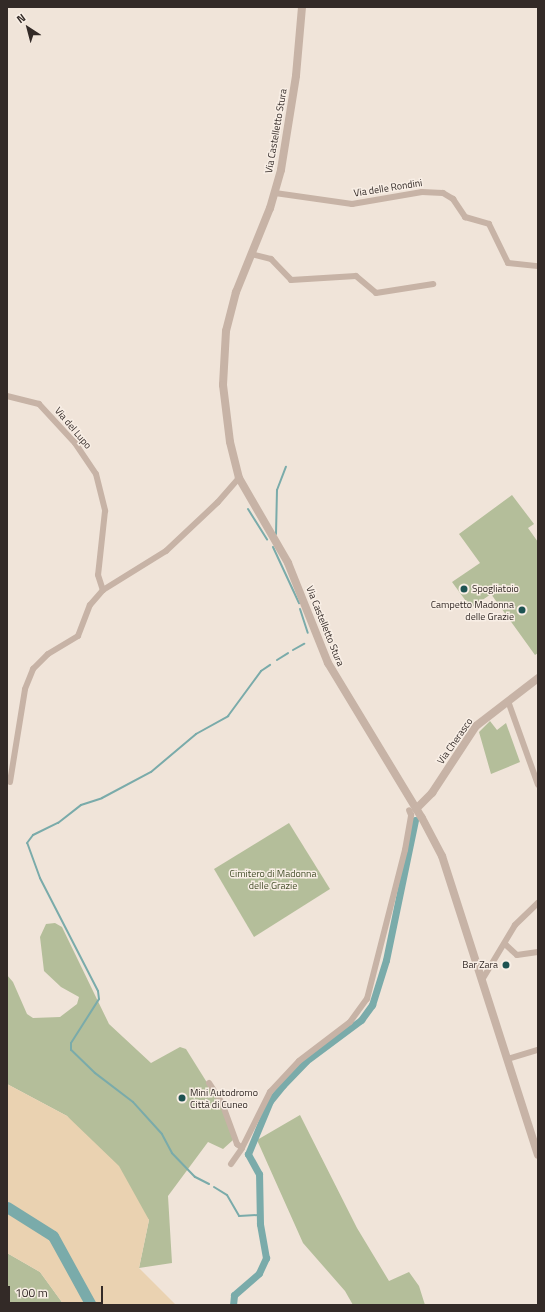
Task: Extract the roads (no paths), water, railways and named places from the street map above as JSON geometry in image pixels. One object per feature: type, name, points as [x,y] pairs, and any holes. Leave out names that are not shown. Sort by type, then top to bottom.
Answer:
[{"type":"street","name":"Via Castelletto Stura","points":[[302,7],[296,76],[275,193],[229,315],[223,360],[227,421],[239,478],[288,563],[328,663],[412,810],[444,862],[538,1154]]},
{"type":"street","name":"Via delle Rondini","points":[[275,193],[352,204],[422,192],[443,193],[453,199],[465,217],[489,224],[508,263],[538,266]]},
{"type":"street","points":[[252,254],[271,259],[291,280],[356,276],[376,293],[433,284]]},
{"type":"street","name":"Via del Lupo","points":[[7,396],[39,404],[75,443],[96,474],[106,511],[98,575],[103,590]]},
{"type":"street","points":[[10,782],[25,689],[33,669],[45,656],[78,636],[90,605],[103,590],[166,551],[239,478]]},
{"type":"street","name":"Via Cherasco","points":[[412,810],[432,793],[476,726],[538,678]]},
{"type":"street","points":[[508,701],[538,785]]},
{"type":"street","points":[[231,1164],[242,1148],[270,1092],[299,1061],[350,1022],[367,999],[405,850],[412,810]]},
{"type":"street","points":[[482,980],[505,944],[515,925],[538,904]]},
{"type":"street","points":[[505,944],[517,954],[538,952]]},
{"type":"street","points":[[508,1059],[538,1050]]},
{"type":"street","points":[[209,1083],[222,1103],[237,1144],[242,1148]]},
{"type":"waterway","points":[[276,534],[277,490],[286,467]]},
{"type":"waterway","points":[[248,509],[267,539]]},
{"type":"waterway","points":[[273,547],[299,603]]},
{"type":"waterway","points":[[300,609],[308,633]]},
{"type":"waterway","points":[[293,650],[304,644]]},
{"type":"waterway","points":[[277,660],[288,653]]},
{"type":"waterway","points":[[209,1184],[195,1177],[172,1153],[162,1134],[133,1102],[95,1073],[71,1050],[71,1043],[99,999],[98,991],[40,878],[27,843],[33,835],[58,823],[81,805],[102,798],[151,772],[196,734],[228,716],[261,671],[270,665]]},
{"type":"waterway","points":[[233,1305],[234,1295],[259,1273],[266,1258],[260,1224],[259,1174],[248,1154],[270,1101],[283,1085],[306,1061],[361,1020],[372,1005],[386,960],[415,820]]},
{"type":"waterway","points":[[214,1187],[227,1195],[239,1216],[260,1215]]},
{"type":"waterway","points":[[7,1207],[53,1236],[91,1305]]},
{"type":"place","name":"Spogliatoio","points":[[464,589]]},
{"type":"place","name":"Campetto Madonna delle Grazie","points":[[522,610]]},
{"type":"place","name":"Bar Zara","points":[[506,965]]},
{"type":"place","name":"Mini Autodromo Città di Cuneo","points":[[182,1098]]},
{"type":"park label","name":"Cimitero di Madonna delle Grazie","points":[[273,878]]}]
